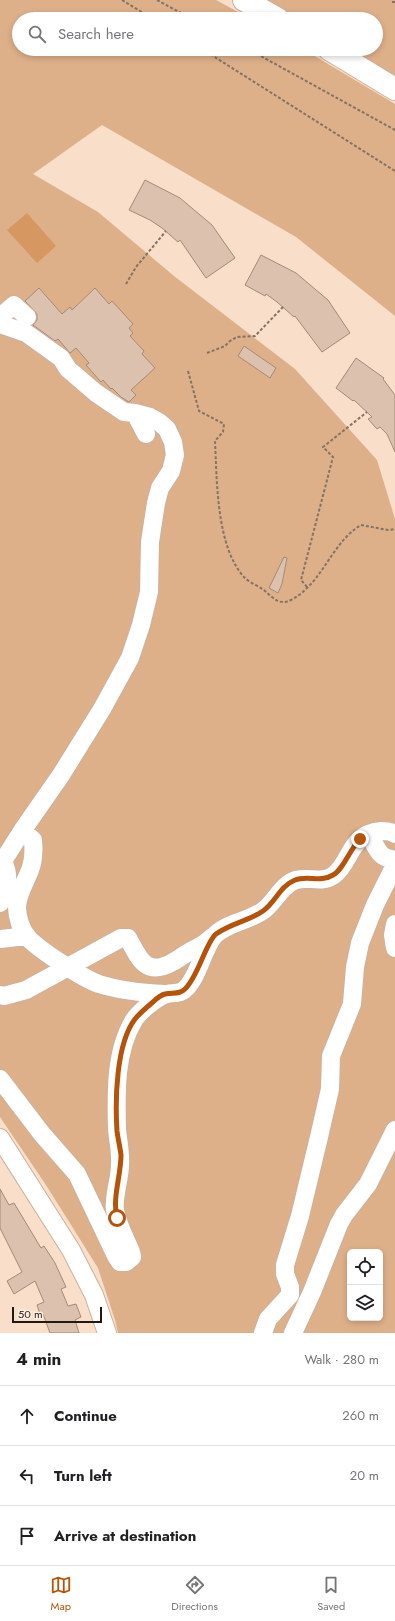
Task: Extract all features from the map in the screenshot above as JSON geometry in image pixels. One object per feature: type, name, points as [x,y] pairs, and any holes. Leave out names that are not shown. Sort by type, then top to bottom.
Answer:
[{"type":"main road","points":[[244,0],[265,12]]},
{"type":"main road","points":[[341,56],[395,89]]},
{"type":"street","points":[[0,322],[26,333],[61,358],[68,370],[96,393],[124,412],[150,417],[158,422],[167,429],[173,442],[175,455],[171,471],[160,488],[156,503],[150,542],[149,592],[141,625],[130,658],[102,709],[61,775],[3,861],[8,872],[0,903]]},
{"type":"street","points":[[135,413],[146,434]]},
{"type":"street","points":[[22,831],[33,840],[34,854],[31,868],[17,905],[19,920],[27,936],[44,951],[68,967],[98,983],[120,990],[176,994],[185,990],[214,935]]},
{"type":"street","points":[[0,995],[4,996],[26,990],[121,938],[128,938],[141,962],[150,967],[163,968],[189,952],[204,945],[214,935],[236,923],[262,912],[288,884],[295,880],[306,878],[314,880],[324,879],[334,875],[342,866],[352,847],[360,839],[379,831],[392,832],[395,834]]},
{"type":"street","points":[[263,1333],[268,1319],[290,1295],[290,1287],[285,1274],[285,1265],[300,1216],[320,1137],[330,1090],[331,1056],[352,1004],[355,967],[360,943],[375,904],[394,864],[391,859],[384,858],[368,835]]},
{"type":"street","points":[[395,924],[393,935],[395,948]]},
{"type":"street","points":[[0,939],[27,936]]},
{"type":"street","points":[[0,1079],[42,1134],[77,1174],[116,1256],[120,1262],[126,1262],[132,1257],[131,1252],[115,1210],[121,1154],[117,1124],[119,1064],[125,1040],[135,1019],[154,1000],[165,994]]},
{"type":"street","points":[[293,1333],[342,1220],[368,1184],[395,1130]]},
{"type":"street","points":[[0,1138],[71,1250],[94,1295],[107,1333]]},
{"type":"path","points":[[122,0],[142,12]]},
{"type":"path","points":[[157,0],[179,12]]},
{"type":"path","points":[[213,56],[395,171]]},
{"type":"path","points":[[261,56],[395,130]]},
{"type":"path","points":[[126,284],[136,267],[166,231]]},
{"type":"path","points":[[207,353],[225,346],[237,337],[256,335],[283,307]]},
{"type":"path","points":[[188,371],[199,411],[224,424],[223,432],[214,440],[218,507],[229,552],[236,567],[246,579],[258,585],[278,602],[283,603],[307,588],[322,571],[341,542],[350,532],[361,525],[388,530],[395,529]]},
{"type":"path","points":[[307,588],[301,580],[333,457],[323,446],[367,412]]},
{"type":"shaded area","points":[[0,0],[216,0],[238,12],[12,12],[12,56],[315,56],[395,104],[395,316],[296,237],[102,125],[33,174],[98,212],[174,276],[295,369],[377,460],[395,519],[395,1333],[118,1333],[98,1268],[46,1185],[0,1117]]},
{"type":"shaded area","points":[[260,0],[395,0],[395,76],[360,56],[383,56],[383,12],[281,12]]},
{"type":"shaded area","points":[[27,213],[56,246],[37,263],[7,230]]},
{"type":"building","points":[[145,180],[180,198],[212,225],[235,258],[206,278],[180,240],[178,242],[150,220],[129,210]]},
{"type":"building","points":[[261,255],[296,273],[328,300],[350,333],[322,352],[295,316],[294,317],[266,294],[265,296],[245,285]]},
{"type":"building","points":[[39,288],[62,314],[70,307],[72,310],[95,288],[109,304],[112,301],[133,324],[129,328],[133,333],[130,336],[144,351],[142,354],[155,368],[131,390],[136,395],[129,402],[121,397],[112,388],[111,389],[103,380],[101,382],[86,365],[89,363],[76,348],[70,353],[58,339],[55,341],[33,325],[37,320],[37,314],[25,301]]},
{"type":"building","points":[[244,346],[276,368],[270,378],[238,356]]},
{"type":"building","points":[[356,358],[384,378],[383,379],[395,395],[395,452],[387,434],[380,427],[377,429],[368,419],[372,417],[354,400],[353,401],[336,388]]},
{"type":"building","points":[[284,557],[287,558],[282,584],[278,593],[269,588]]},
{"type":"building","points":[[0,1189],[9,1205],[14,1203],[41,1248],[44,1246],[55,1263],[66,1287],[61,1289],[68,1306],[76,1304],[81,1317],[75,1320],[79,1333],[50,1333],[43,1314],[40,1314],[37,1305],[44,1302],[35,1281],[14,1294],[7,1281],[22,1272],[0,1228]]},
{"type":"route","points":[[117,1218],[115,1204],[121,1154],[117,1130],[117,1090],[119,1064],[125,1040],[135,1019],[154,1000],[165,994],[176,994],[185,990],[214,935],[236,923],[262,912],[288,884],[295,880],[306,878],[314,880],[324,879],[334,875],[342,866],[352,847],[360,839]]}]
